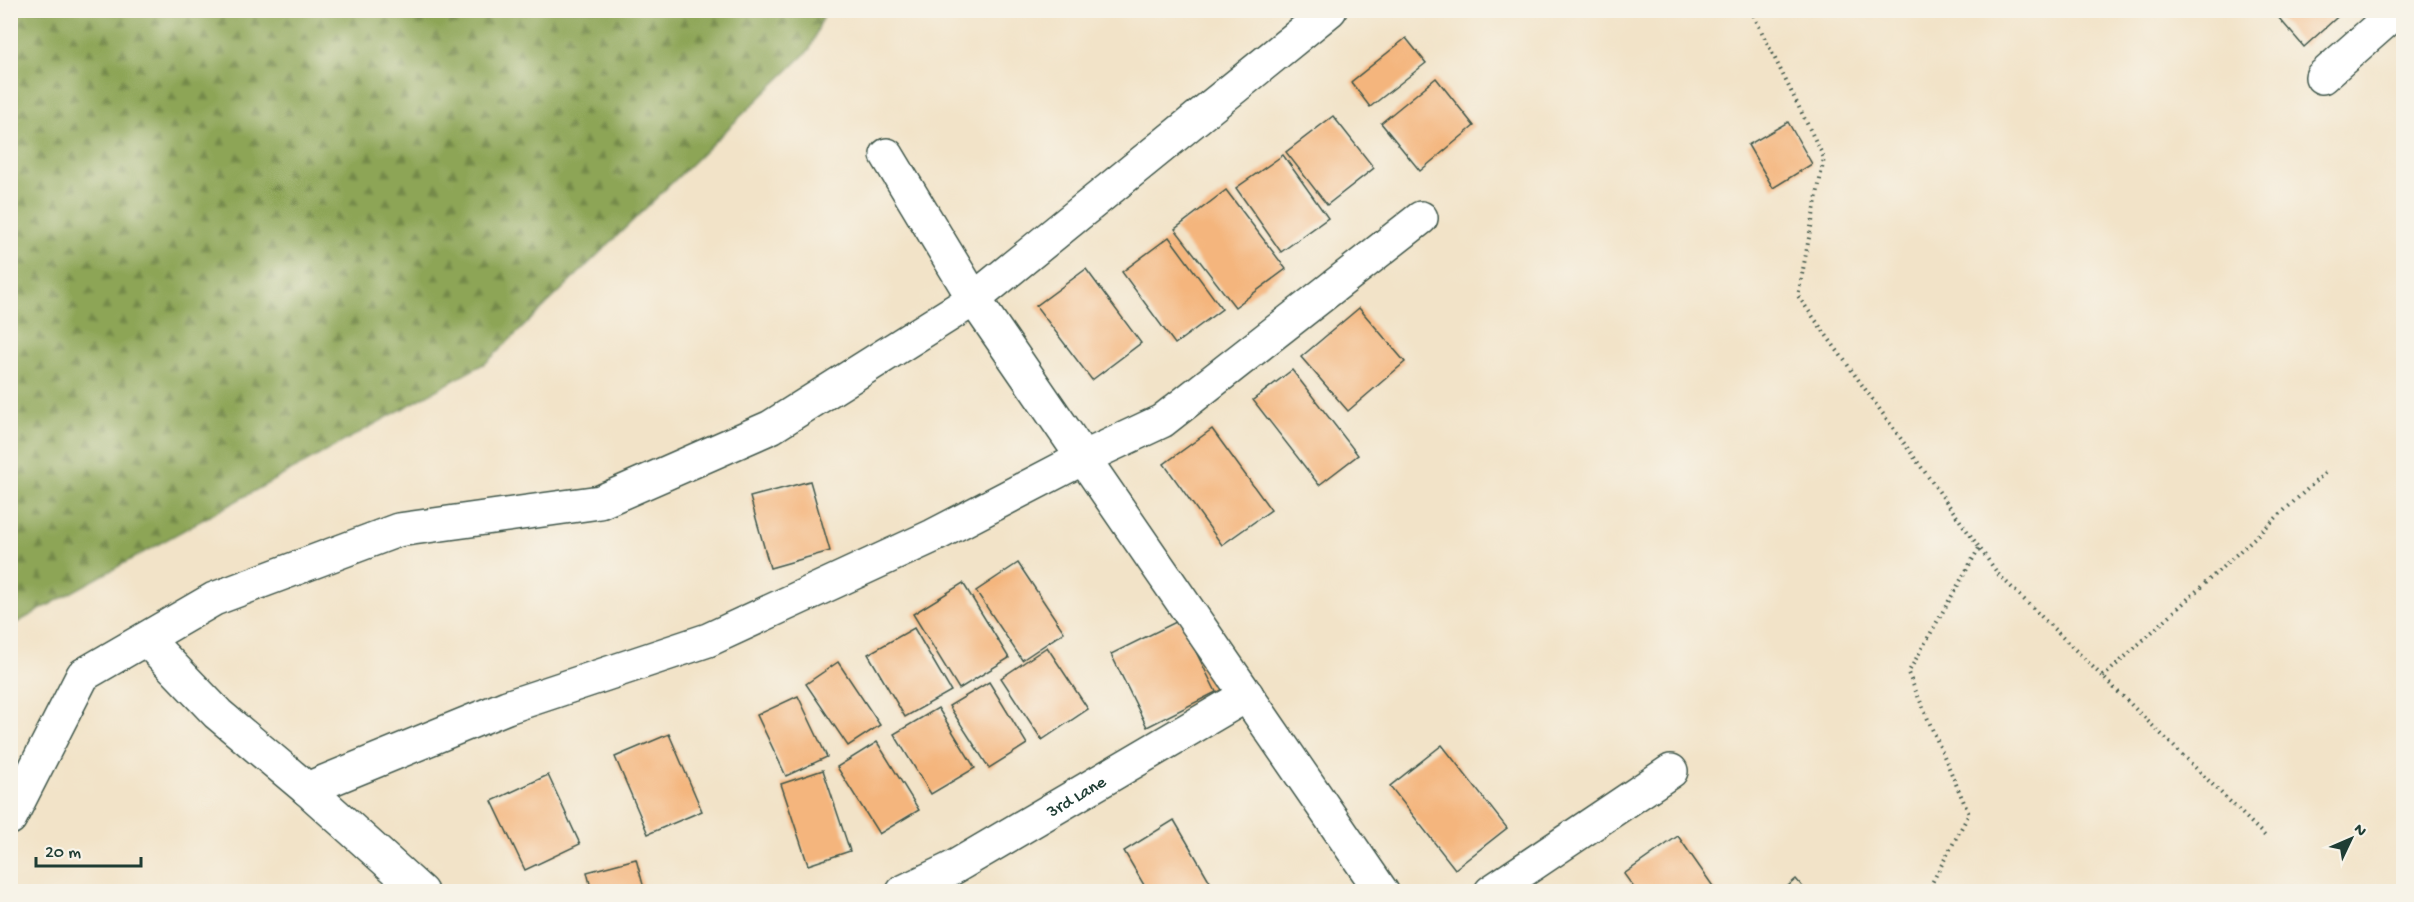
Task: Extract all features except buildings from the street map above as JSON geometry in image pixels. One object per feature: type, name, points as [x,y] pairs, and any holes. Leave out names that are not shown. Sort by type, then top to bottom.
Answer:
[{"type":"street","points":[[10,818],[83,675],[214,599],[398,530],[600,502],[771,426],[974,300],[1330,10]]},
{"type":"street","points":[[2322,77],[2398,10]]},
{"type":"street","points":[[887,155],[974,300],[1382,891]]},
{"type":"street","points":[[307,789],[507,707],[708,640],[933,536],[1083,458],[1162,421],[1421,218]]},
{"type":"street","points":[[146,639],[218,714],[307,789],[421,891]]},
{"type":"street","name":"3rd Lane","points":[[903,891],[951,869],[1246,695]]},
{"type":"street","points":[[1491,891],[1671,771]]},
{"type":"path","points":[[1751,10],[1824,158],[1798,296],[1999,575],[2267,838]]},
{"type":"path","points":[[2103,677],[2326,472]]},
{"type":"path","points":[[1927,891],[1969,814],[1908,673],[1979,548]]},
{"type":"green space","points":[[11,10],[825,11],[810,49],[487,362],[11,626]]}]
